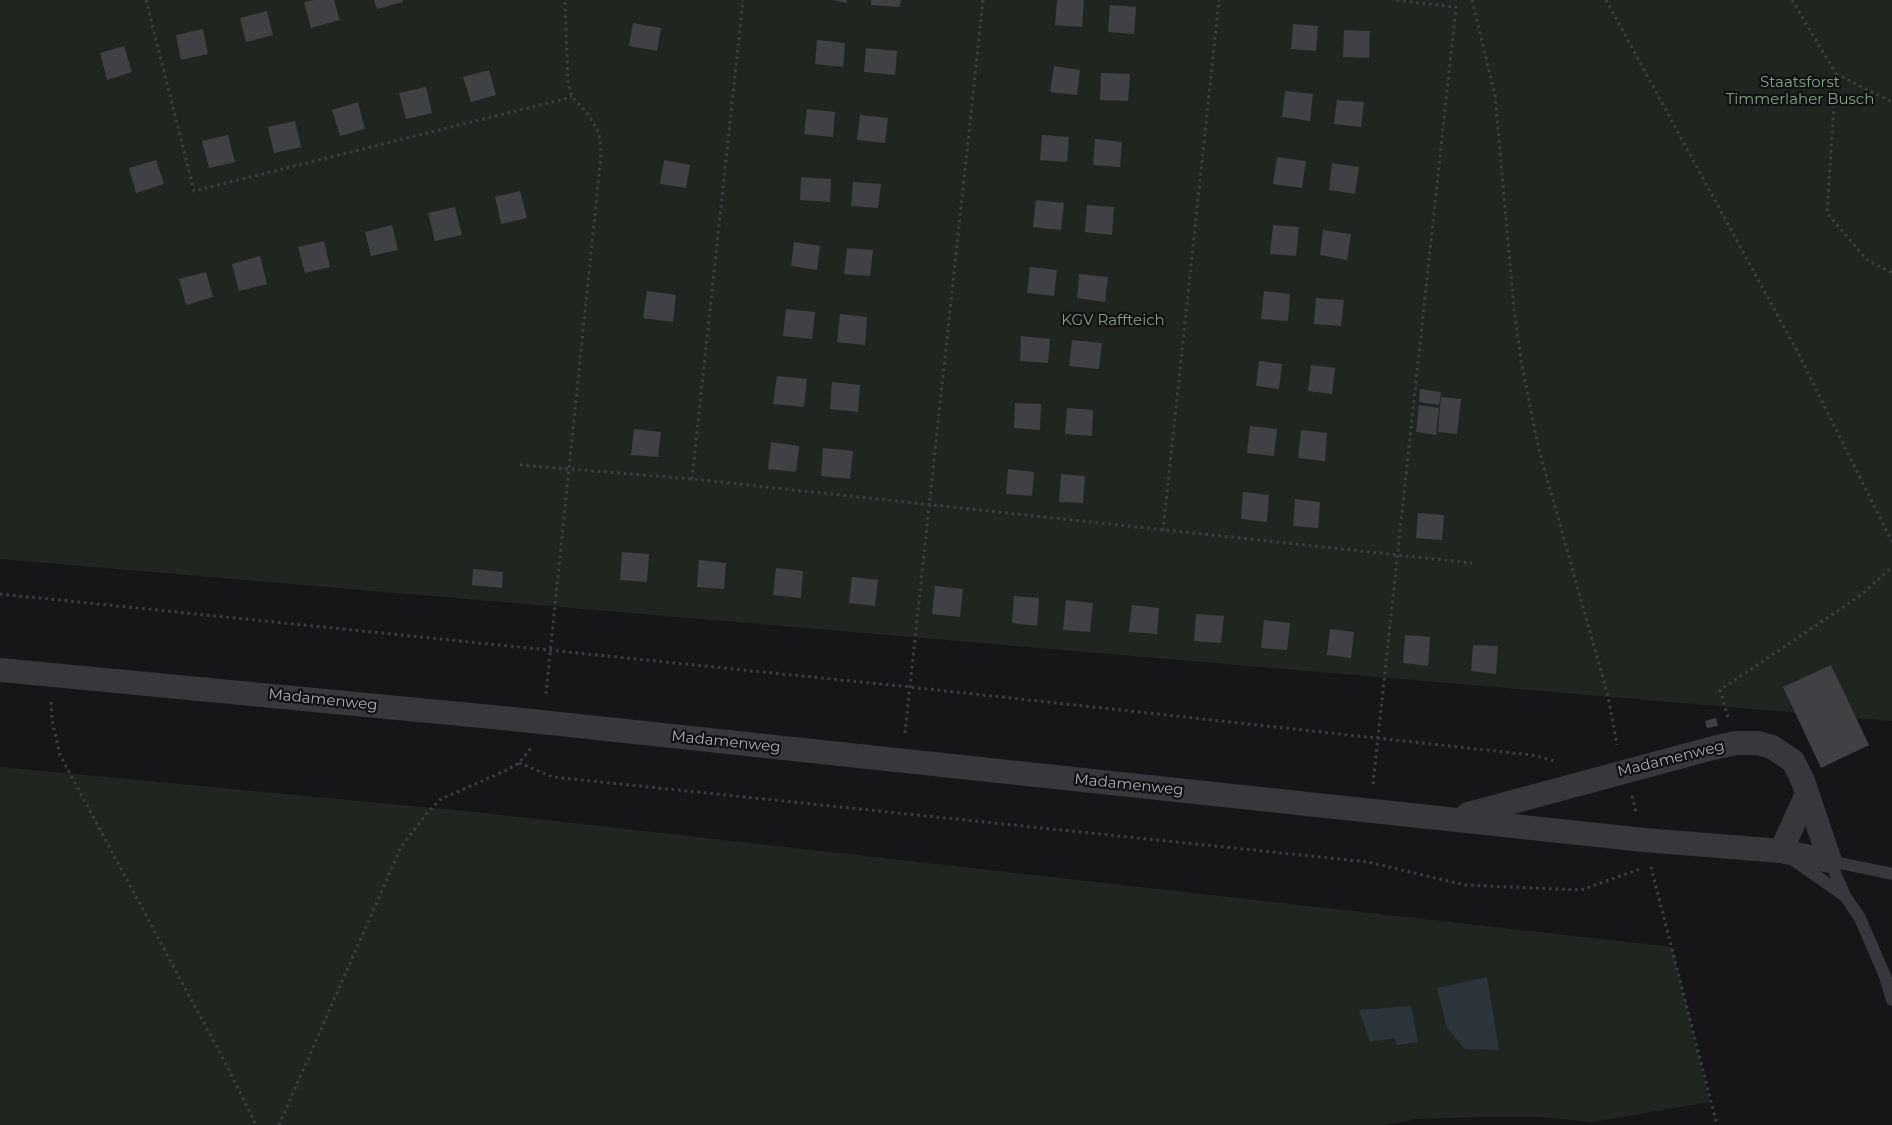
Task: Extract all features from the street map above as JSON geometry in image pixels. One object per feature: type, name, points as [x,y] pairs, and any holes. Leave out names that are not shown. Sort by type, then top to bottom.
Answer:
[{"type":"street","name":"Madamenweg","points":[[0,670],[544,723],[1452,818],[1513,814],[1653,841],[1781,851],[1830,861]]},
{"type":"street","name":"Madamenweg","points":[[1513,814],[1625,770],[1736,744],[1765,745],[1785,754],[1798,770],[1830,861]]},
{"type":"street","points":[[1781,851],[1807,794]]},
{"type":"lane","points":[[1781,851],[1845,896]]},
{"type":"lane","points":[[1830,861],[1892,874]]},
{"type":"lane","points":[[1830,861],[1845,896],[1860,918],[1885,976],[1892,1000]]},
{"type":"path","points":[[146,0],[194,190],[572,97]]},
{"type":"path","points":[[279,1125],[401,847],[427,813],[441,800],[519,763],[531,748],[544,723],[549,650],[570,468],[601,155],[599,133],[588,114],[572,97],[568,82],[566,0]]},
{"type":"path","points":[[692,479],[743,0]]},
{"type":"path","points":[[902,761],[983,0]]},
{"type":"path","points":[[1163,530],[1219,0]]},
{"type":"path","points":[[1371,810],[1456,7],[1392,0]]},
{"type":"path","points":[[1472,0],[1495,95],[1514,309],[1521,360],[1538,446],[1608,696],[1618,746]]},
{"type":"path","points":[[1606,0],[1798,353],[1892,542]]},
{"type":"path","points":[[1792,0],[1836,74],[1892,102]]},
{"type":"path","points":[[1836,74],[1827,213],[1867,260],[1892,273]]},
{"type":"path","points":[[520,465],[692,479],[1397,556],[1472,562]]},
{"type":"path","points":[[1736,744],[1720,690],[1861,595],[1892,567]]},
{"type":"path","points":[[0,594],[1378,737],[1532,755],[1556,761]]},
{"type":"path","points":[[50,674],[52,720],[60,755],[229,1070],[256,1125]]},
{"type":"path","points":[[519,763],[553,777],[1368,862],[1465,885],[1580,890],[1650,865],[1717,1125]]},
{"type":"green space","points":[[0,0],[1892,0],[1892,721],[0,559]]},
{"type":"green space","points":[[0,767],[475,812],[1672,947],[1710,1102],[1592,1122],[1540,1117],[1480,1117],[1417,1119],[1385,1125],[0,1125]]},
{"type":"shaded area","points":[[1487,977],[1499,1050],[1465,1049],[1447,1028],[1437,988]]},
{"type":"shaded area","points":[[1411,1006],[1418,1042],[1397,1045],[1395,1038],[1370,1042],[1359,1010]]},
{"type":"building","points":[[334,0],[340,20],[311,28],[304,2]]},
{"type":"building","points":[[374,0],[403,0],[403,2],[377,9]]},
{"type":"building","points":[[832,0],[847,0],[847,3]]},
{"type":"building","points":[[871,0],[901,0],[900,7],[871,5]]},
{"type":"building","points":[[1057,0],[1084,0],[1082,27],[1055,25]]},
{"type":"building","points":[[1110,5],[1136,7],[1134,34],[1108,32]]},
{"type":"building","points":[[267,11],[273,35],[246,42],[240,18]]},
{"type":"building","points":[[633,23],[661,28],[657,51],[629,46]]},
{"type":"building","points":[[1293,24],[1318,26],[1316,51],[1291,49]]},
{"type":"building","points":[[203,29],[208,54],[181,60],[176,35]]},
{"type":"building","points":[[1344,30],[1370,31],[1369,58],[1343,57]]},
{"type":"building","points":[[817,40],[845,43],[843,67],[815,64]]},
{"type":"building","points":[[124,46],[132,72],[107,80],[100,53]]},
{"type":"building","points":[[866,48],[897,51],[895,75],[864,72]]},
{"type":"building","points":[[1054,66],[1080,70],[1077,95],[1050,92]]},
{"type":"building","points":[[489,70],[496,95],[471,102],[463,77]]},
{"type":"building","points":[[1101,73],[1130,74],[1128,101],[1100,100]]},
{"type":"building","points":[[426,87],[432,113],[406,119],[399,93]]},
{"type":"building","points":[[1285,91],[1313,94],[1310,121],[1282,117]]},
{"type":"building","points":[[1337,100],[1364,102],[1361,127],[1334,124]]},
{"type":"building","points":[[358,102],[365,129],[340,136],[332,110]]},
{"type":"building","points":[[807,109],[835,112],[833,137],[804,134]]},
{"type":"building","points":[[860,115],[888,118],[885,143],[857,140]]},
{"type":"building","points":[[295,121],[301,147],[274,153],[268,127]]},
{"type":"building","points":[[228,135],[235,162],[209,168],[202,141]]},
{"type":"building","points":[[1042,135],[1069,137],[1067,162],[1040,160]]},
{"type":"building","points":[[1095,139],[1122,142],[1120,167],[1093,165]]},
{"type":"building","points":[[1277,157],[1306,161],[1302,188],[1273,184]]},
{"type":"building","points":[[156,160],[164,184],[136,193],[129,168]]},
{"type":"building","points":[[664,160],[690,165],[686,188],[660,184]]},
{"type":"building","points":[[1332,163],[1359,167],[1355,194],[1329,190]]},
{"type":"building","points":[[801,177],[831,179],[830,202],[800,200]]},
{"type":"building","points":[[853,182],[881,184],[878,208],[851,206]]},
{"type":"building","points":[[520,191],[527,218],[501,224],[495,197]]},
{"type":"building","points":[[1036,200],[1064,203],[1061,230],[1033,227]]},
{"type":"building","points":[[1087,205],[1114,207],[1112,235],[1085,232]]},
{"type":"building","points":[[455,207],[462,235],[435,241],[428,213]]},
{"type":"building","points":[[392,225],[398,250],[371,256],[365,232]]},
{"type":"building","points":[[1273,225],[1299,227],[1296,256],[1270,254]]},
{"type":"building","points":[[1323,230],[1351,234],[1347,260],[1320,255]]},
{"type":"building","points":[[324,241],[330,267],[305,273],[298,247]]},
{"type":"building","points":[[794,242],[820,246],[817,270],[791,266]]},
{"type":"building","points":[[847,248],[873,250],[870,276],[844,274]]},
{"type":"building","points":[[260,256],[267,284],[239,291],[232,264]]},
{"type":"building","points":[[1030,267],[1057,270],[1054,296],[1027,293]]},
{"type":"building","points":[[206,272],[213,297],[186,305],[179,279]]},
{"type":"building","points":[[1079,274],[1108,277],[1105,302],[1077,298]]},
{"type":"building","points":[[647,291],[676,295],[673,322],[643,318]]},
{"type":"building","points":[[1264,291],[1290,294],[1288,321],[1261,319]]},
{"type":"building","points":[[1316,298],[1344,300],[1341,326],[1314,324]]},
{"type":"building","points":[[786,309],[815,312],[812,339],[783,336]]},
{"type":"building","points":[[840,314],[867,317],[865,345],[837,342]]},
{"type":"building","points":[[1021,336],[1050,339],[1048,363],[1020,361]]},
{"type":"building","points":[[1072,340],[1102,343],[1099,369],[1069,366]]},
{"type":"building","points":[[1259,361],[1282,364],[1279,389],[1256,386]]},
{"type":"building","points":[[1311,365],[1335,368],[1332,394],[1308,391]]},
{"type":"building","points":[[777,376],[807,379],[804,407],[773,404]]},
{"type":"building","points":[[832,382],[860,385],[858,412],[830,409]]},
{"type":"building","points":[[1420,389],[1441,392],[1439,405],[1419,402]]},
{"type":"building","points":[[1441,397],[1461,399],[1457,434],[1438,432]]},
{"type":"building","points":[[1015,403],[1041,404],[1040,430],[1014,428]]},
{"type":"building","points":[[1419,405],[1439,408],[1436,435],[1416,432]]},
{"type":"building","points":[[1067,408],[1093,410],[1092,436],[1065,434]]},
{"type":"building","points":[[1250,426],[1277,429],[1274,456],[1247,453]]},
{"type":"building","points":[[634,429],[661,432],[658,457],[631,455]]},
{"type":"building","points":[[1301,430],[1327,433],[1325,461],[1298,458]]},
{"type":"building","points":[[771,442],[799,446],[796,472],[768,469]]},
{"type":"building","points":[[823,448],[853,451],[850,479],[821,476]]},
{"type":"building","points":[[1008,469],[1034,472],[1032,496],[1006,494]]},
{"type":"building","points":[[1061,474],[1085,476],[1083,503],[1059,502]]},
{"type":"building","points":[[1243,492],[1269,495],[1267,522],[1241,519]]},
{"type":"building","points":[[1295,499],[1320,502],[1318,528],[1293,526]]},
{"type":"building","points":[[1418,513],[1444,515],[1442,540],[1416,538]]},
{"type":"building","points":[[622,552],[649,554],[647,582],[620,580]]},
{"type":"building","points":[[699,560],[726,563],[724,589],[697,587]]},
{"type":"building","points":[[776,568],[803,571],[801,598],[773,595]]},
{"type":"building","points":[[473,569],[503,572],[502,588],[472,585]]},
{"type":"building","points":[[852,577],[878,580],[875,606],[849,603]]},
{"type":"building","points":[[935,586],[963,589],[960,617],[932,614]]},
{"type":"building","points":[[1014,596],[1039,598],[1037,626],[1012,623]]},
{"type":"building","points":[[1066,600],[1093,603],[1090,632],[1063,630]]},
{"type":"building","points":[[1132,605],[1159,608],[1157,634],[1129,632]]},
{"type":"building","points":[[1196,614],[1224,616],[1221,643],[1194,641]]},
{"type":"building","points":[[1264,620],[1290,623],[1287,650],[1261,648]]},
{"type":"building","points":[[1330,629],[1354,632],[1351,658],[1327,655]]},
{"type":"building","points":[[1405,635],[1430,637],[1428,666],[1403,663]]},
{"type":"building","points":[[1473,645],[1498,646],[1496,674],[1471,671]]},
{"type":"building","points":[[1831,665],[1869,745],[1821,768],[1783,687]]},
{"type":"building","points":[[1716,718],[1718,726],[1707,728],[1705,721]]},
{"type":"park label","name":"Staatsforst Timmerlaher Busch","points":[[1800,92]]},
{"type":"park label","name":"KGV Raffteich","points":[[1113,321]]}]
